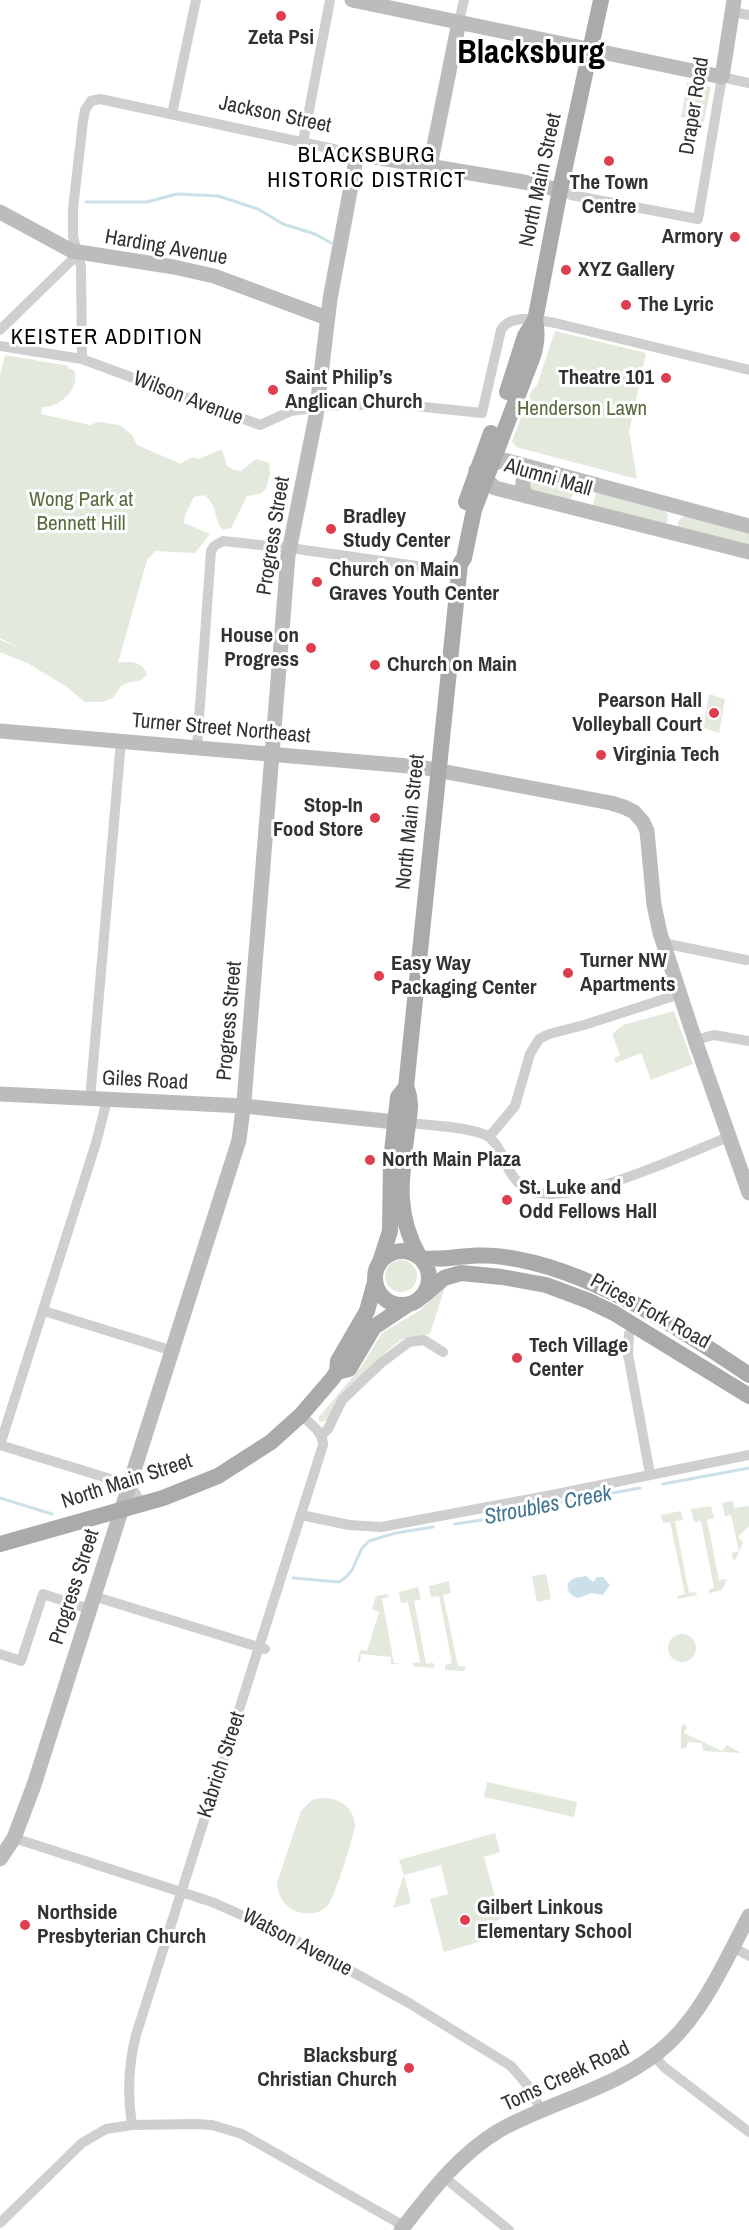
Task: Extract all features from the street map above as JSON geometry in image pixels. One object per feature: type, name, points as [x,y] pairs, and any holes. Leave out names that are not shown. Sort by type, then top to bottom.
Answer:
[{"type":"main road","name":"North Main Street","points":[[380,1262],[390,1231],[391,1161],[401,1122],[398,1097],[406,1087],[459,567],[454,556],[465,506],[484,471],[525,336],[535,320],[601,0]]},
{"type":"main road","points":[[401,1122],[399,1126],[405,1145],[402,1185],[403,1218],[411,1242],[428,1268],[430,1279],[423,1296],[407,1305],[398,1305],[384,1298],[375,1282],[380,1262],[393,1252],[410,1252],[420,1257]]},
{"type":"main road","name":"Prices Fork Road","points":[[420,1257],[447,1259],[478,1255],[504,1257],[558,1270],[597,1285],[646,1311],[749,1375]]},
{"type":"main road","name":"Prices Fork Road","points":[[423,1296],[444,1278],[461,1274],[532,1282],[589,1301],[635,1324],[749,1396]]},
{"type":"main road","name":"North Main Street","points":[[0,1544],[198,1486],[230,1469],[271,1442],[301,1415],[337,1372],[338,1361],[370,1305],[375,1282]]},
{"type":"main road","points":[[589,1301],[615,1306],[634,1314],[646,1311]]},
{"type":"main road","name":"North Main Street","points":[[337,1372],[349,1369],[374,1327],[407,1305]]},
{"type":"main road","points":[[635,1324],[647,1323],[681,1332]]},
{"type":"street","points":[[172,114],[196,0]]},
{"type":"street","points":[[303,142],[330,0]]},
{"type":"street","points":[[352,0],[749,83]]},
{"type":"street","points":[[430,166],[464,0]]},
{"type":"street","points":[[733,6],[749,15]]},
{"type":"street","name":"Draper Road","points":[[698,219],[733,6]]},
{"type":"street","name":"Jackson Street","points":[[78,253],[74,236],[74,191],[83,121],[85,110],[91,102],[100,99],[357,154],[524,182],[560,190],[571,195],[698,219]]},
{"type":"street","name":"Progress Street","points":[[0,1859],[14,1838],[34,1785],[239,1140],[244,1106],[290,548],[317,407],[327,318],[340,236],[357,154]]},
{"type":"street","name":"Harding Avenue","points":[[0,212],[78,253],[174,267],[214,276],[327,318]]},
{"type":"street","points":[[0,330],[78,253]]},
{"type":"street","points":[[78,253],[81,267],[82,359]]},
{"type":"street","points":[[535,320],[749,370]]},
{"type":"street","name":"Wilson Avenue","points":[[0,346],[82,359],[255,425],[266,424],[291,411],[317,407],[396,404],[482,413],[501,330],[509,321],[535,320]]},
{"type":"street","name":"Alumni Mall","points":[[749,525],[504,460],[484,471],[495,488],[749,552]]},
{"type":"street","points":[[526,496],[522,483],[523,478],[535,469]]},
{"type":"street","points":[[576,508],[584,482]]},
{"type":"street","points":[[671,531],[677,506]]},
{"type":"street","points":[[197,747],[211,551],[214,546],[223,541],[459,567]]},
{"type":"street","name":"Turner Street Northeast","points":[[0,731],[197,747],[438,771],[611,803],[634,812],[647,831],[654,905],[663,943],[749,1194]]},
{"type":"street","points":[[90,1099],[121,741]]},
{"type":"street","points":[[663,943],[746,960]]},
{"type":"street","points":[[489,1137],[514,1106],[528,1060],[536,1042],[544,1036],[680,994]]},
{"type":"street","points":[[695,1040],[714,1035],[749,1041]]},
{"type":"street","name":"Giles Road","points":[[0,1094],[244,1106],[401,1122]]},
{"type":"street","points":[[107,1100],[44,1311],[0,1445],[130,1485],[142,1504]]},
{"type":"street","points":[[401,1122],[466,1130],[489,1137],[518,1182],[525,1188],[549,1196],[585,1191],[615,1182],[729,1137]]},
{"type":"street","points":[[44,1311],[173,1351]]},
{"type":"street","points":[[635,1324],[629,1334],[628,1354],[650,1474]]},
{"type":"street","name":"Kabrich Street","points":[[132,2124],[128,2087],[131,2054],[263,1649],[323,1445],[322,1436],[328,1429],[342,1400],[394,1351],[409,1342],[424,1340],[443,1352]]},
{"type":"street","points":[[301,1415],[322,1436]]},
{"type":"street","points":[[301,1515],[349,1526],[381,1527],[749,1455]]},
{"type":"street","points":[[0,1654],[21,1661],[43,1594],[91,1602],[263,1649]]},
{"type":"street","name":"Watson Avenue","points":[[14,1838],[232,1909],[272,1928],[486,2049],[518,2073],[529,2087],[542,2112]]},
{"type":"street","name":"Toms Creek Road","points":[[403,2228],[444,2177],[492,2135],[515,2122],[628,2074],[654,2056],[693,2016],[749,1916]]},
{"type":"street","points":[[733,1947],[749,1956]]},
{"type":"street","points":[[654,2056],[665,2068],[749,2132]]},
{"type":"street","points":[[0,2223],[88,2138],[112,2127],[132,2124],[195,2124],[212,2125],[261,2144],[403,2228]]},
{"type":"street","points":[[444,2177],[509,2230]]},
{"type":"green space","points":[[687,82],[711,87],[704,122],[681,117]]},
{"type":"green space","name":"Henderson Lawn","points":[[555,331],[646,353],[629,432],[637,479],[516,447],[512,441],[531,392],[537,385]]},
{"type":"green space","name":"Wong Park at Bennett Hill","points":[[5,355],[69,366],[68,368],[74,370],[72,390],[56,404],[42,407],[41,414],[90,425],[98,422],[120,425],[132,435],[137,445],[181,464],[190,458],[199,459],[222,449],[227,466],[234,470],[241,471],[256,459],[269,463],[270,474],[266,489],[260,494],[247,496],[231,528],[223,530],[209,499],[204,495],[194,497],[185,515],[184,523],[210,534],[195,553],[155,551],[147,560],[118,663],[131,662],[139,665],[143,667],[147,675],[141,680],[121,686],[113,698],[102,702],[85,702],[67,687],[29,664],[0,652],[0,640],[20,648],[0,638],[0,375]]},
{"type":"green space","points":[[534,476],[572,485],[575,490],[570,501],[530,494],[525,483]]},
{"type":"green space","points":[[596,492],[663,510],[668,514],[667,522],[664,525],[592,509]]},
{"type":"green space","points":[[684,516],[749,532],[749,549],[678,528],[678,521]]},
{"type":"green space","name":"Pearson Hall Volleyball Court","points":[[709,694],[725,699],[719,733],[703,728]]},
{"type":"green space","points":[[674,1011],[693,1064],[651,1080],[641,1053],[616,1063],[614,1058],[620,1055],[612,1034],[623,1025]]},
{"type":"green space","points":[[401,1260],[412,1265],[417,1276],[412,1287],[401,1292],[390,1287],[385,1276],[390,1265]]},
{"type":"green space","points":[[445,1287],[430,1334],[402,1339],[388,1350],[337,1398],[328,1420],[320,1422],[318,1418],[361,1367],[382,1333],[419,1311]]},
{"type":"green space","points":[[733,1501],[734,1508],[749,1506],[749,1526],[738,1537],[743,1542],[736,1559],[733,1560],[732,1553],[739,1551],[731,1515],[725,1516],[722,1503]]},
{"type":"green space","points":[[711,1506],[714,1518],[707,1520],[719,1580],[727,1579],[722,1590],[709,1593],[709,1589],[714,1588],[701,1521],[694,1522],[691,1509]]},
{"type":"green space","points":[[681,1511],[683,1520],[675,1521],[689,1593],[696,1592],[697,1595],[678,1599],[677,1596],[685,1594],[670,1522],[663,1523],[661,1515]]},
{"type":"green space","points":[[546,1574],[551,1599],[537,1602],[532,1576]]},
{"type":"green space","points":[[449,1581],[451,1593],[443,1595],[458,1666],[466,1666],[464,1671],[445,1670],[445,1665],[452,1663],[439,1596],[431,1597],[429,1586]]},
{"type":"green space","points":[[418,1587],[421,1599],[414,1601],[426,1664],[433,1663],[435,1666],[432,1668],[413,1666],[413,1663],[420,1662],[408,1602],[401,1603],[399,1592]]},
{"type":"green space","points":[[388,1594],[389,1597],[382,1599],[394,1663],[403,1664],[391,1664],[391,1657],[361,1654],[360,1662],[357,1662],[361,1649],[367,1651],[379,1612],[372,1609],[376,1596]]},
{"type":"green space","points":[[682,1634],[692,1638],[696,1648],[692,1658],[682,1662],[672,1658],[668,1648],[672,1638]]},
{"type":"green space","points":[[684,1724],[687,1727],[684,1733],[722,1751],[727,1745],[742,1753],[703,1751],[702,1743],[688,1742],[686,1748],[681,1749],[681,1726]]},
{"type":"green space","points":[[487,1782],[577,1802],[574,1817],[484,1797]]},
{"type":"green space","points":[[321,1798],[334,1800],[349,1808],[355,1826],[339,1880],[328,1905],[316,1913],[302,1913],[289,1908],[283,1902],[277,1883],[301,1811],[312,1800]]},
{"type":"green space","points":[[495,1833],[500,1852],[484,1857],[501,1919],[485,1924],[489,1939],[444,1952],[430,1899],[448,1894],[441,1865],[404,1875],[399,1860]]},
{"type":"green space","points":[[404,1875],[411,1903],[393,1908]]},
{"type":"water","points":[[586,1576],[593,1582],[597,1577],[603,1577],[610,1585],[603,1595],[592,1593],[578,1598],[572,1595],[568,1591],[571,1580]]},
{"type":"waterway","points":[[86,202],[147,202],[177,194],[218,196],[258,209],[283,224],[315,234],[331,243]]},
{"type":"waterway","name":"Stroubles Creek","points":[[663,1484],[749,1468]]},
{"type":"waterway","name":"Stroubles Creek","points":[[455,1524],[640,1488]]},
{"type":"waterway","name":"Stroubles Creek","points":[[0,1498],[52,1514]]},
{"type":"waterway","name":"Stroubles Creek","points":[[293,1578],[339,1582],[352,1570],[362,1548],[369,1541],[396,1533],[433,1527]]},
{"type":"place","name":"Zeta Psi","points":[[281,16]]},
{"type":"place","name":"The Town Centre","points":[[609,161]]},
{"type":"place","name":"Armory","points":[[735,237]]},
{"type":"place","name":"XYZ Gallery","points":[[566,270]]},
{"type":"place","name":"The Lyric","points":[[626,305]]},
{"type":"place","name":"Theatre 101","points":[[666,378]]},
{"type":"place","name":"Saint Philip’s Anglican Church","points":[[273,390]]},
{"type":"place","name":"Bradley Study Center","points":[[331,529]]},
{"type":"place","name":"Church on Main Graves Youth Center","points":[[317,582]]},
{"type":"place","name":"House on Progress","points":[[311,648]]},
{"type":"place","name":"Church on Main","points":[[375,665]]},
{"type":"place","name":"Pearson Hall Volleyball Court","points":[[714,713]]},
{"type":"place","name":"Virginia Tech","points":[[601,755]]},
{"type":"place","name":"Stop-In Food Store","points":[[375,818]]},
{"type":"place","name":"Turner NW Apartments","points":[[568,973]]},
{"type":"place","name":"Easy Way Packaging Center","points":[[379,976]]},
{"type":"place","name":"North Main Plaza","points":[[370,1160]]},
{"type":"place","name":"St. Luke and Odd Fellows Hall","points":[[507,1200]]},
{"type":"place","name":"Tech Village Center","points":[[517,1358]]},
{"type":"place","name":"Gilbert Linkous Elementary School","points":[[465,1920]]},
{"type":"place","name":"Northside Presbyterian Church","points":[[25,1925]]},
{"type":"place","name":"Blacksburg Christian Church","points":[[409,2068]]},
{"type":"district","name":"Blacksburg","points":[[531,54]]},
{"type":"district","name":"BLACKSBURG HISTORIC DISTRICT","points":[[367,168]]},
{"type":"district","name":"KEISTER ADDITION","points":[[107,338]]}]
